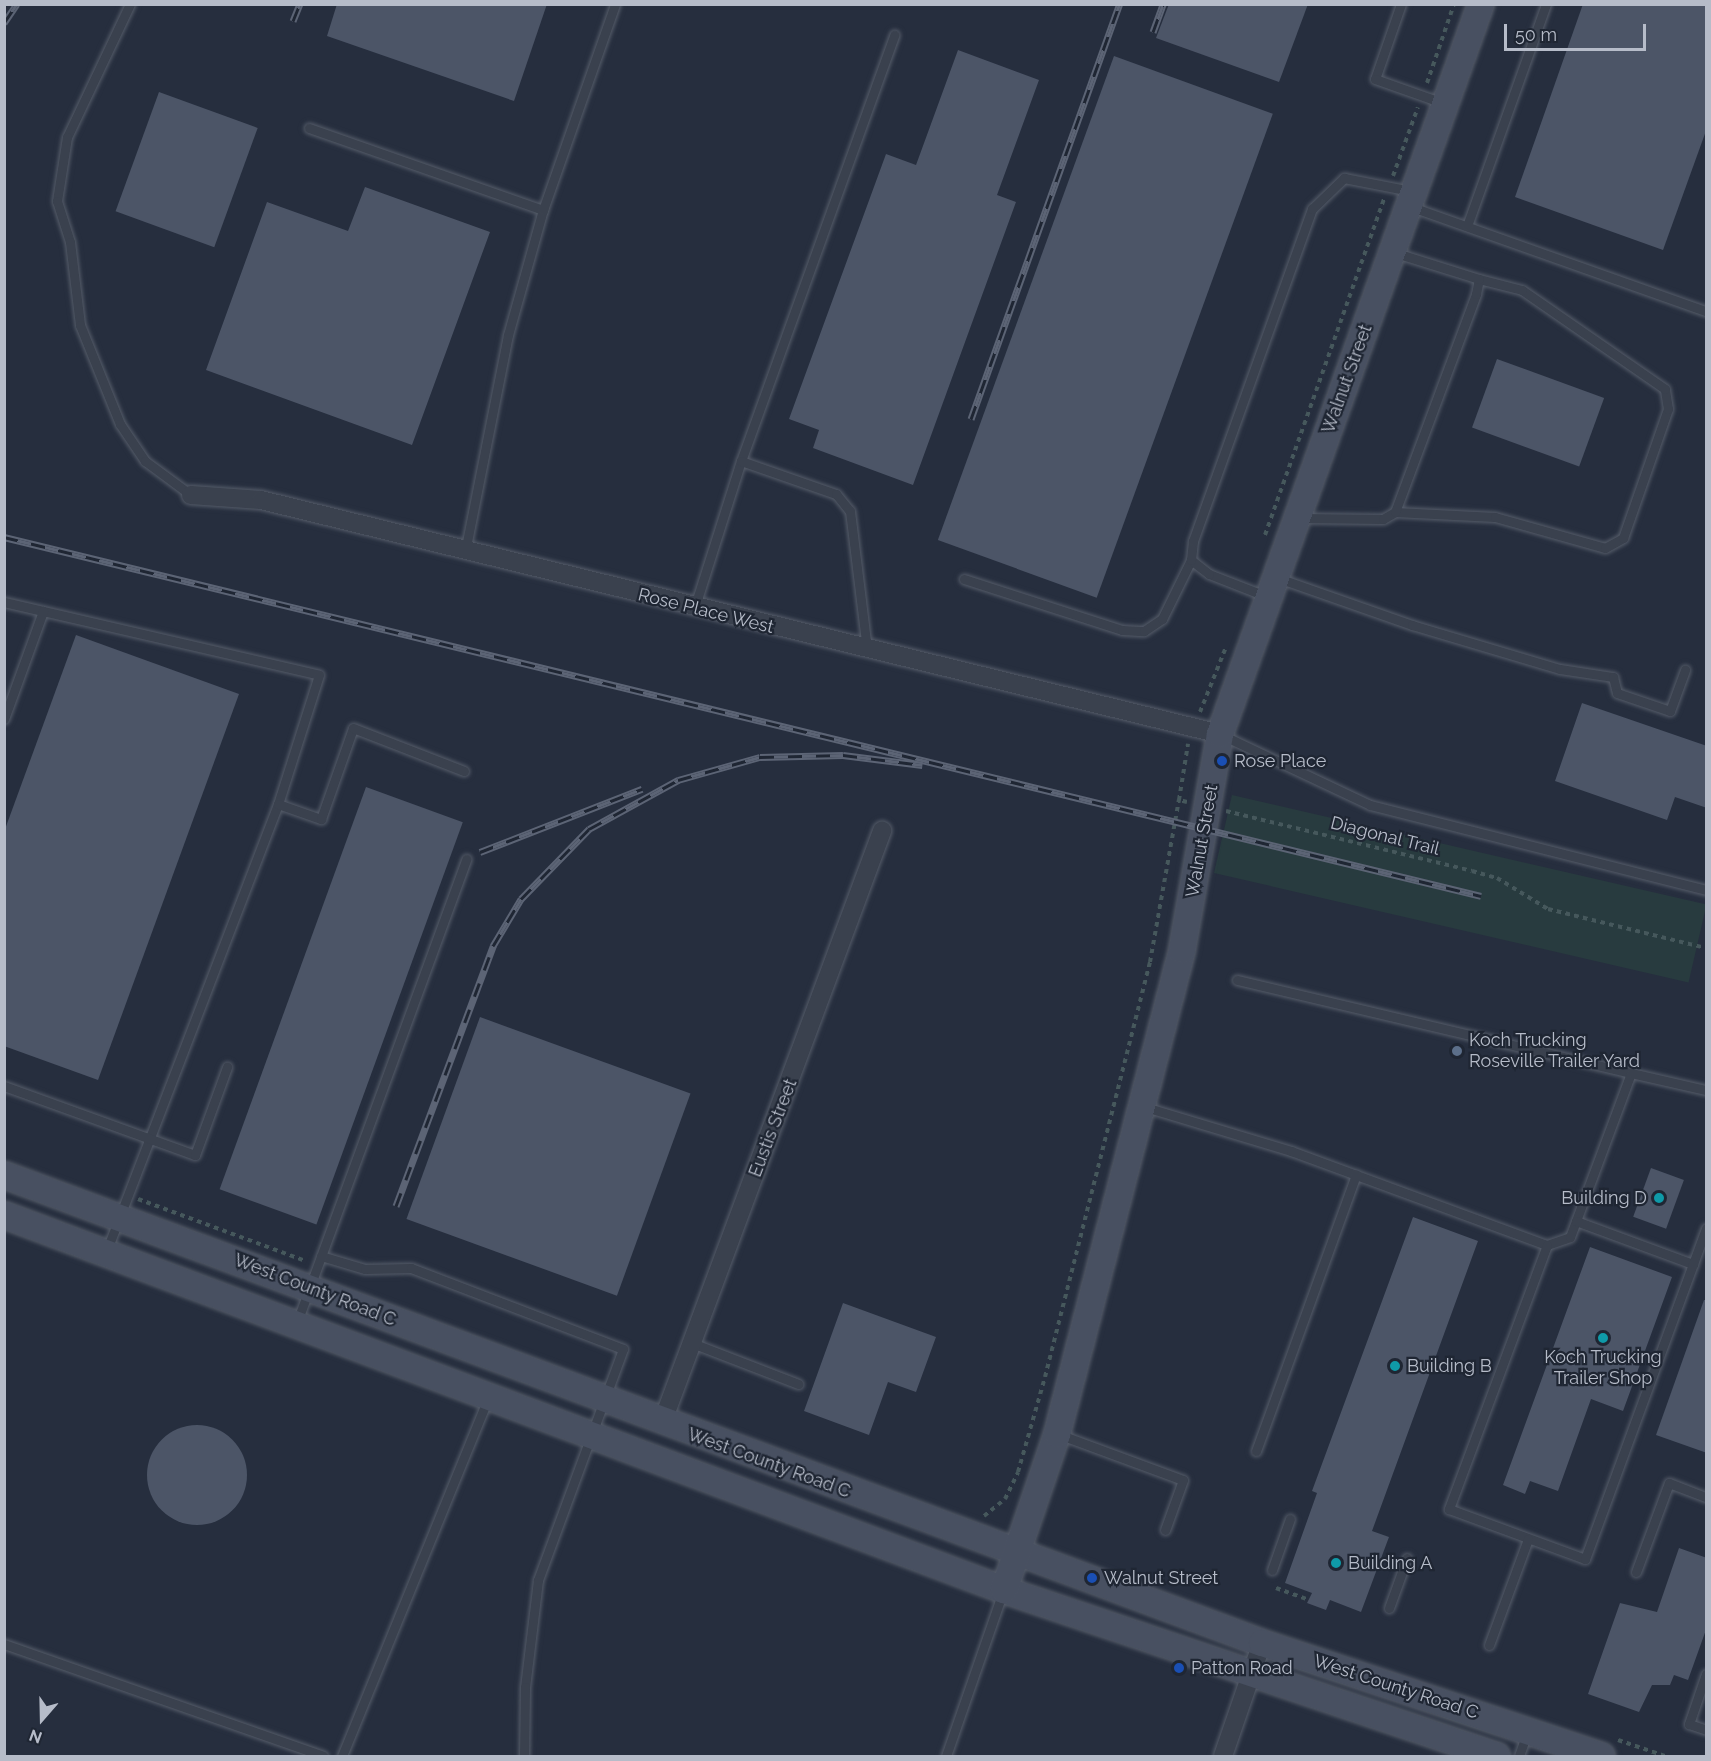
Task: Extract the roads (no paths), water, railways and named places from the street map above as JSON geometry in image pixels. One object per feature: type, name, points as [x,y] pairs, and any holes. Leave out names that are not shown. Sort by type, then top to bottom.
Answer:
[{"type":"main road","name":"Walnut Street","points":[[1004,1590],[1057,1434],[1182,950],[1220,734],[1480,4]]},
{"type":"main road","name":"West County Road C","points":[[4,1175],[309,1288],[602,1401],[1262,1643],[1602,1756]]},
{"type":"main road","name":"West County Road C","points":[[4,1215],[1004,1590],[1497,1756]]},
{"type":"street","name":"Rose Place West","points":[[191,495],[261,501],[694,609],[1220,734]]},
{"type":"street","name":"Eustis Street","points":[[662,1423],[882,831]]},
{"type":"street","points":[[1223,1756],[1262,1643]]},
{"type":"lane","points":[[130,4],[67,137],[57,201],[70,242],[80,325],[120,424],[145,460],[191,495]]},
{"type":"lane","points":[[465,552],[508,335],[543,210],[615,4]]},
{"type":"lane","points":[[1401,4],[1375,79],[1445,103]]},
{"type":"lane","points":[[1467,226],[1546,4]]},
{"type":"lane","points":[[694,609],[741,461],[894,36]]},
{"type":"lane","points":[[309,128],[543,210]]},
{"type":"lane","points":[[964,579],[1122,630],[1144,631],[1162,619],[1191,560],[1193,541],[1312,209],[1344,178],[1411,199],[1467,226],[1707,311]]},
{"type":"lane","points":[[1297,518],[1383,519],[1395,512],[1495,517],[1605,548],[1623,538],[1668,409],[1665,389],[1522,290],[1392,252]]},
{"type":"lane","points":[[1395,512],[1479,279]]},
{"type":"lane","points":[[741,461],[836,494],[850,511],[867,650]]},
{"type":"lane","points":[[1191,560],[1209,574],[1273,587],[1560,669],[1613,677],[1617,693],[1670,711],[1685,670]]},
{"type":"lane","points":[[4,602],[319,675],[278,804],[105,1253]]},
{"type":"lane","points":[[4,719],[43,610]]},
{"type":"lane","points":[[278,804],[321,819],[353,728],[464,771]]},
{"type":"lane","points":[[1220,734],[1370,805],[1707,890]]},
{"type":"lane","points":[[296,1324],[466,859]]},
{"type":"lane","points":[[1237,980],[1707,1090]]},
{"type":"lane","points":[[4,1086],[195,1155],[227,1067]]},
{"type":"lane","points":[[1142,1106],[1356,1175],[1547,1245],[1570,1237],[1631,1073]]},
{"type":"lane","points":[[1256,1451],[1356,1175]]},
{"type":"lane","points":[[1576,1221],[1694,1264]]},
{"type":"lane","points":[[1547,1245],[1449,1509],[1585,1559],[1707,1228]]},
{"type":"lane","points":[[321,1256],[364,1269],[411,1268],[623,1349],[538,1580],[525,1687],[524,1756]]},
{"type":"lane","points":[[692,1343],[798,1384]]},
{"type":"lane","points":[[342,1756],[489,1397]]},
{"type":"lane","points":[[1057,1434],[1183,1480],[1165,1530]]},
{"type":"lane","points":[[1636,1572],[1669,1484],[1707,1497]]},
{"type":"lane","points":[[1272,1570],[1290,1519]]},
{"type":"lane","points":[[1490,1645],[1528,1539]]},
{"type":"lane","points":[[1389,1608],[1407,1558]]},
{"type":"lane","points":[[946,1756],[1004,1590]]},
{"type":"lane","points":[[4,1644],[323,1756]]},
{"type":"lane","points":[[1707,1674],[1689,1724],[1707,1730]]},
{"type":"lane","points":[[1519,1756],[1534,1732]]},
{"type":"railway","points":[[4,23],[17,4]]},
{"type":"railway","points":[[293,21],[300,4]]},
{"type":"railway","points":[[971,419],[1120,4]]},
{"type":"railway","points":[[1153,32],[1163,4]]},
{"type":"railway","points":[[4,537],[1481,896]]},
{"type":"railway","points":[[396,1206],[493,946],[521,899],[589,829],[678,780],[760,757],[843,755],[922,765]]},
{"type":"railway","points":[[480,852],[642,789]]},
{"type":"place","name":"Rose Place","points":[[1222,761]]},
{"type":"place","name":"Koch Trucking Roseville Trailer Yard","points":[[1457,1051]]},
{"type":"place","name":"Building D","points":[[1659,1198]]},
{"type":"place","name":"Koch Trucking Trailer Shop","points":[[1603,1338]]},
{"type":"place","name":"Building B","points":[[1395,1366]]},
{"type":"place","name":"Building A","points":[[1336,1563]]},
{"type":"place","name":"Walnut Street","points":[[1092,1578]]},
{"type":"place","name":"Patton Road","points":[[1179,1668]]}]
